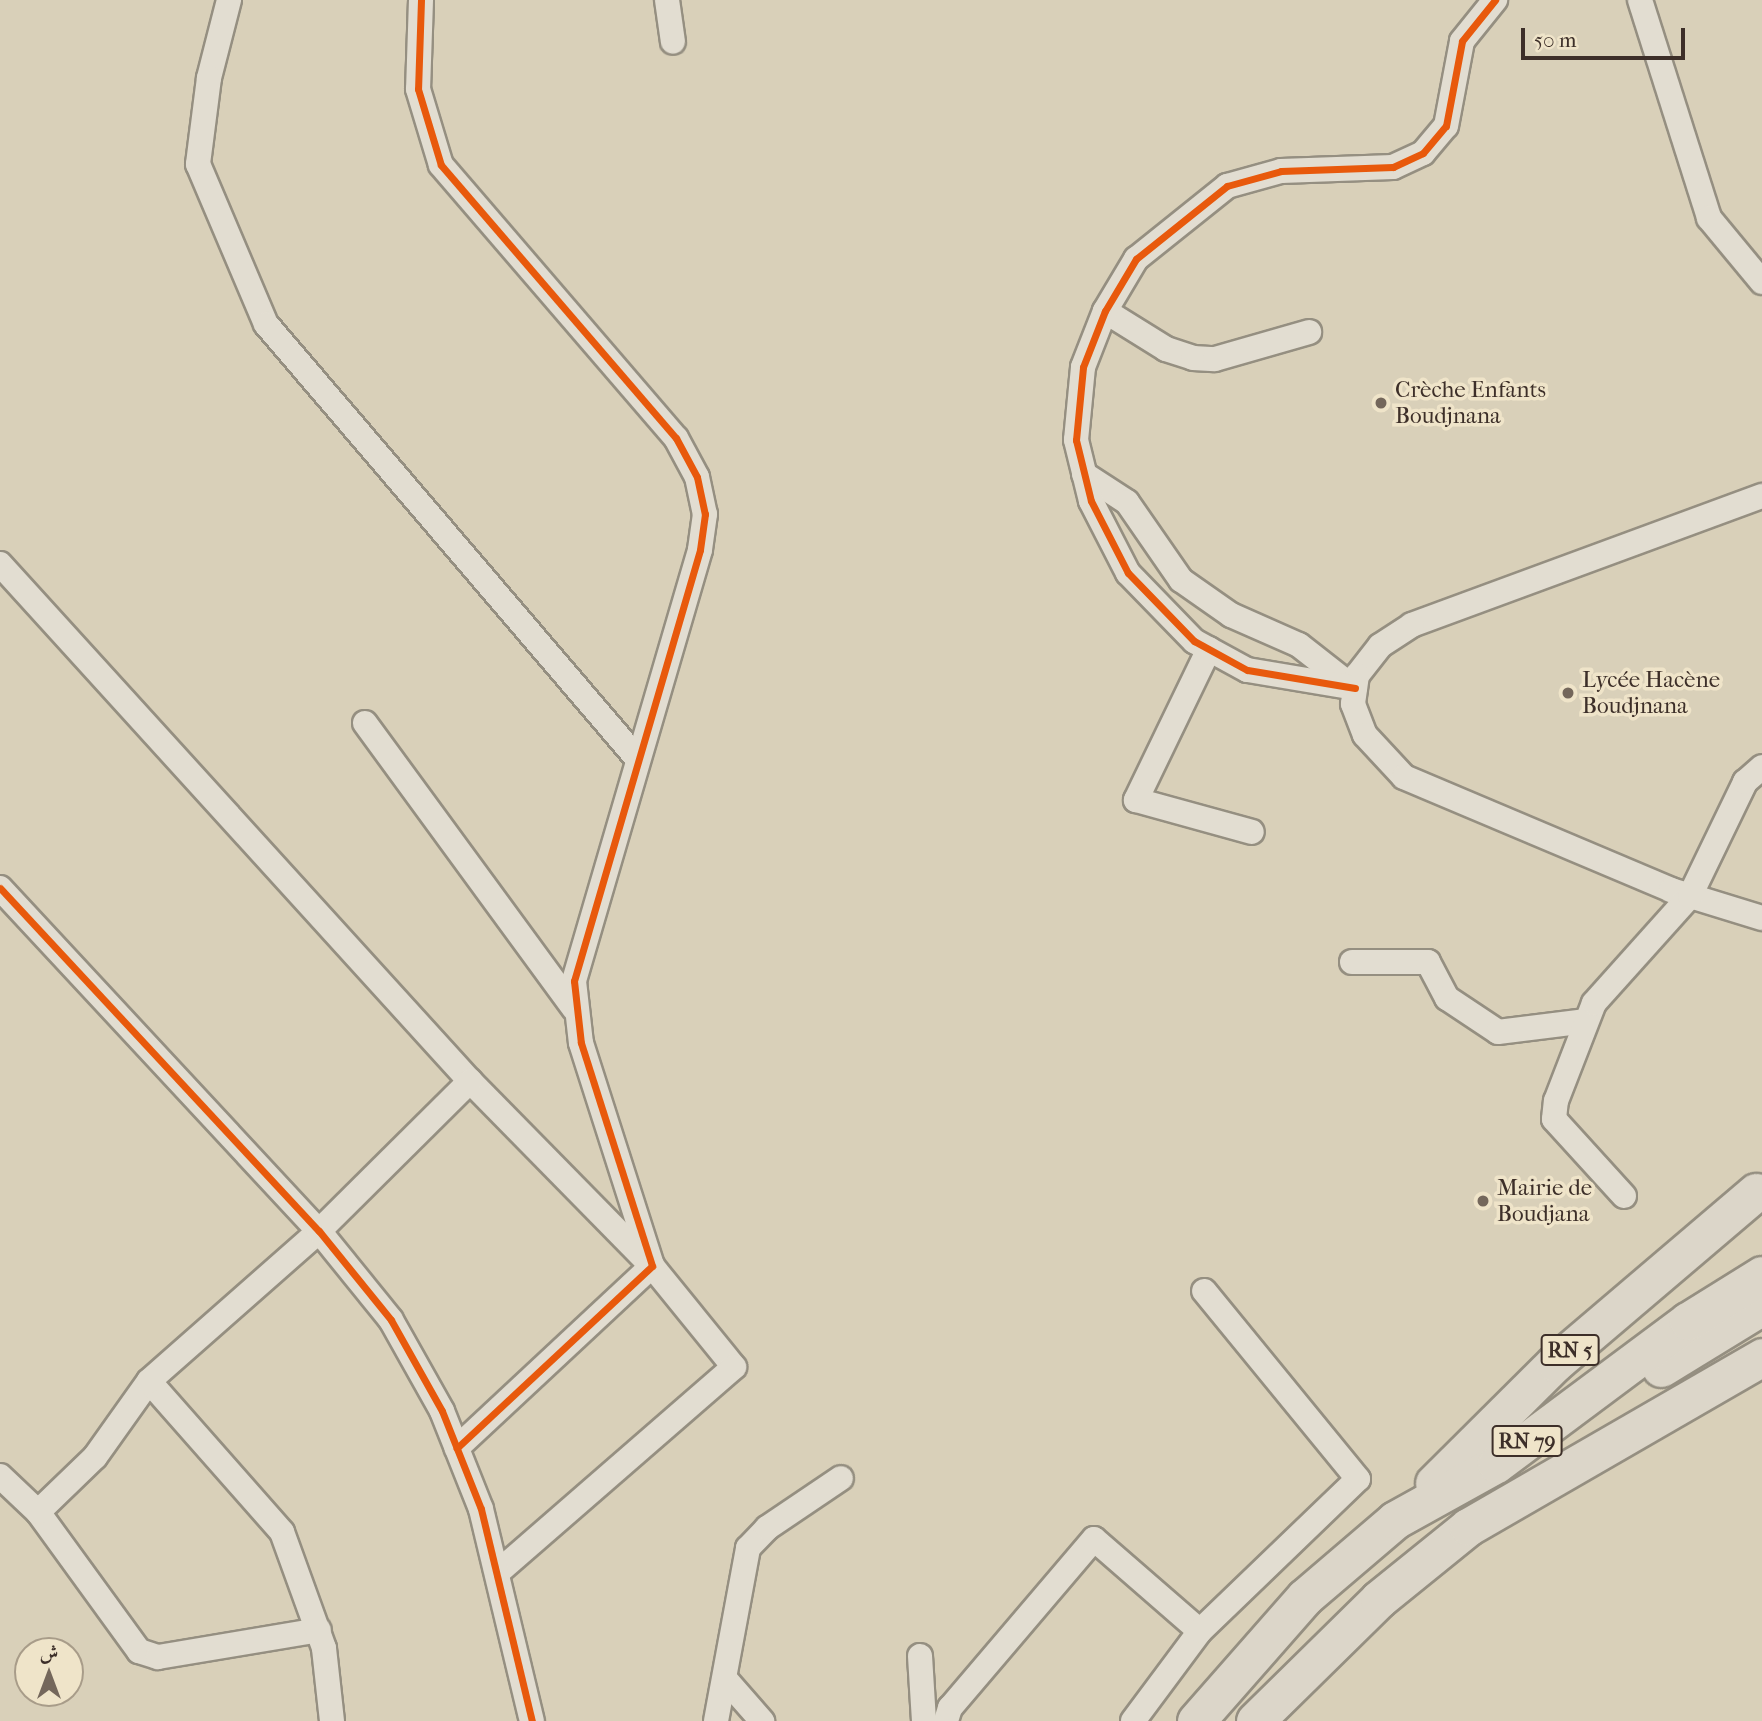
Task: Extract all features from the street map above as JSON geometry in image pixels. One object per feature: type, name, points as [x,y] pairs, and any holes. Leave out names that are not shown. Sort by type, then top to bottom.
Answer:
[{"type":"highway","name":"RN 5","points":[[1196,1721],[1305,1597],[1395,1520],[1555,1363],[1756,1192]]},
{"type":"highway","name":"RN 79","points":[[1468,1527],[1655,1361],[1762,1275]]},
{"type":"highway","name":"RN 79","points":[[1395,1520],[1496,1464],[1655,1361],[1762,1306]]},
{"type":"highway","points":[[1255,1721],[1379,1599],[1468,1527],[1762,1357]]},
{"type":"street","points":[[229,0],[209,78],[198,164],[266,324],[636,757]]},
{"type":"street","points":[[421,0],[415,42],[418,89],[440,165],[638,390],[676,438],[697,477],[705,514],[700,550],[636,757],[582,949],[574,1009]]},
{"type":"street","points":[[667,0],[673,42]]},
{"type":"street","points":[[1355,688],[1247,670],[1209,649],[1128,573],[1084,474],[1076,440],[1083,367],[1105,311],[1136,260],[1227,187],[1281,171],[1393,167],[1423,153],[1446,126],[1462,41],[1474,18],[1495,0]]},
{"type":"street","points":[[1640,0],[1709,218],[1762,282]]},
{"type":"street","points":[[1105,311],[1166,349],[1194,358],[1215,359],[1309,332]]},
{"type":"street","points":[[1084,474],[1127,502],[1181,580],[1231,615],[1299,645],[1355,688]]},
{"type":"street","points":[[1762,496],[1412,625],[1380,646],[1357,676],[1353,704],[1365,735],[1404,777],[1690,896],[1762,918]]},
{"type":"street","points":[[0,564],[470,1081],[652,1266],[734,1367],[499,1571]]},
{"type":"street","points":[[1209,649],[1136,800],[1252,832]]},
{"type":"street","points":[[365,723],[574,1009],[652,1266]]},
{"type":"street","points":[[1624,1196],[1554,1119],[1586,1021],[1612,978],[1690,896],[1745,782],[1762,767]]},
{"type":"street","points":[[0,888],[319,1231],[391,1320],[457,1448],[499,1571],[532,1721]]},
{"type":"street","points":[[1352,962],[1428,962],[1447,998],[1498,1032],[1586,1021]]},
{"type":"street","points":[[38,1512],[95,1457],[149,1381],[319,1231],[470,1081]]},
{"type":"street","points":[[457,1448],[652,1266]]},
{"type":"street","points":[[1132,1721],[1200,1631],[1358,1479],[1203,1291]]},
{"type":"street","points":[[149,1381],[282,1532],[319,1630],[332,1721]]},
{"type":"street","points":[[0,1476],[38,1512],[139,1651],[158,1657],[319,1630]]},
{"type":"street","points":[[716,1721],[726,1680],[738,1580],[748,1549],[767,1528],[841,1478]]},
{"type":"street","points":[[946,1721],[950,1708],[1094,1539],[1200,1631]]},
{"type":"street","points":[[920,1656],[924,1721]]},
{"type":"street","points":[[726,1680],[762,1721]]},
{"type":"cycle path","points":[[421,0],[418,89],[441,165],[676,438],[697,477],[705,514],[700,550],[574,981],[581,1043],[652,1266],[457,1448]]},
{"type":"cycle path","points":[[1355,688],[1247,670],[1194,641],[1128,573],[1091,501],[1076,440],[1083,367],[1105,311],[1136,259],[1227,186],[1281,171],[1393,167],[1423,153],[1446,126],[1462,41],[1495,0]]},
{"type":"cycle path","points":[[0,888],[319,1231],[391,1320],[442,1411],[481,1509],[532,1721]]},
{"type":"place","name":"Crèche Enfants Boudjnana","points":[[1381,403]]},
{"type":"place","name":"Lycée Hacène Boudjnana","points":[[1568,693]]},
{"type":"place","name":"Mairie de Boudjana","points":[[1483,1201]]}]
